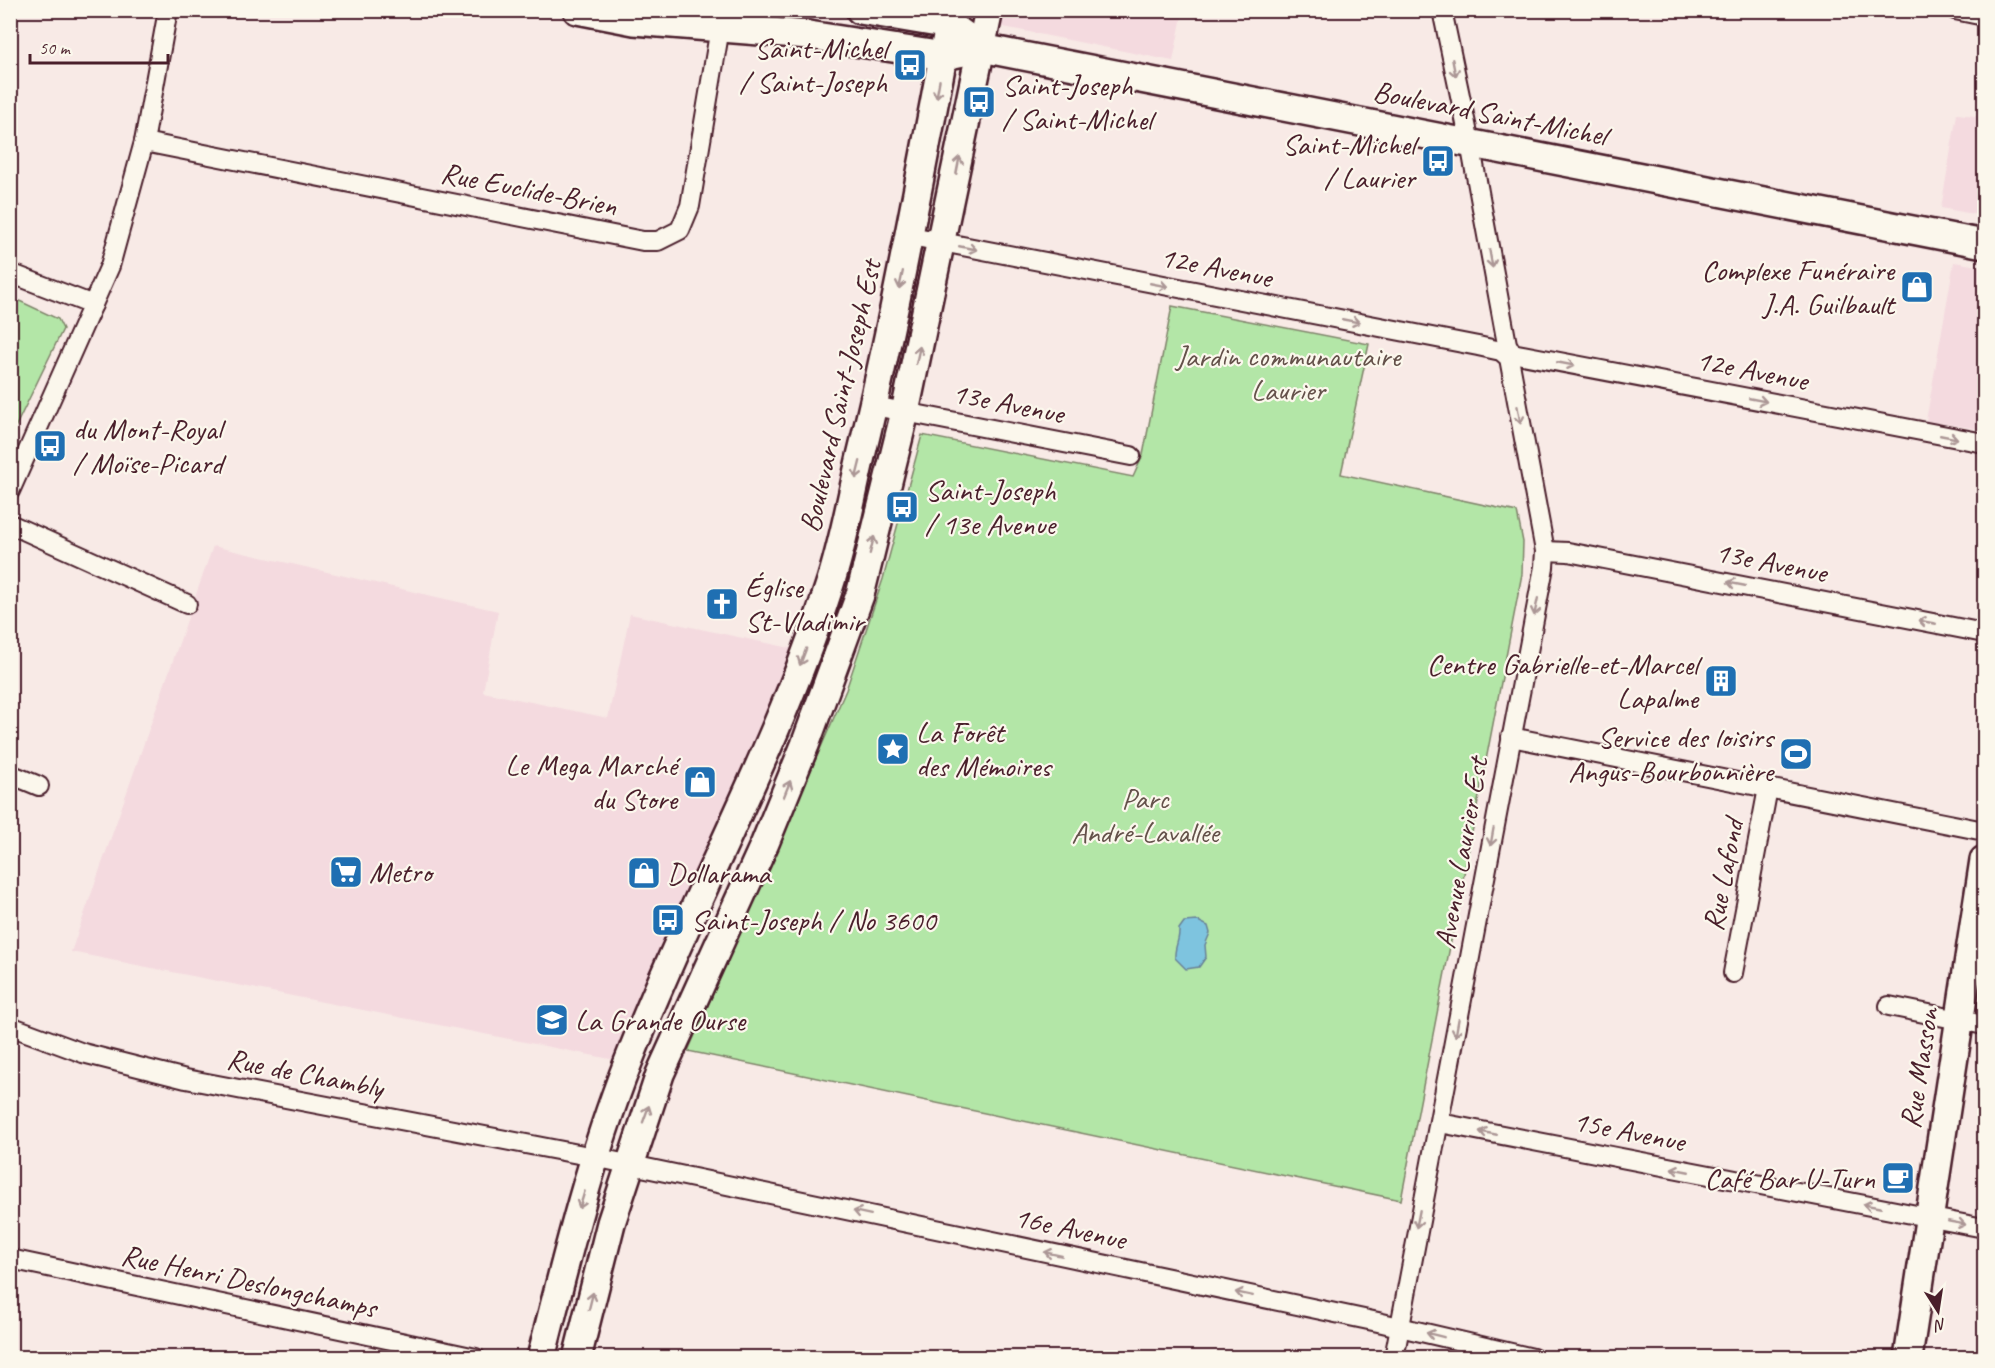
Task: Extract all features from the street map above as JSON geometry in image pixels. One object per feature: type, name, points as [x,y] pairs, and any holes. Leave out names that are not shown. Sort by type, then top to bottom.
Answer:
[{"type":"main road","name":"Boulevard Saint-Michel","points":[[578,10],[634,21],[721,20],[944,56],[982,48],[1984,244]]},
{"type":"main road","name":"Boulevard Saint-Michel","points":[[860,10],[951,18],[982,48]]},
{"type":"main road","points":[[577,1358],[628,1164],[671,1047],[765,843],[805,745],[860,595],[905,412],[943,242],[989,10]]},
{"type":"main road","name":"Boulevard Saint-Joseph Est","points":[[541,1358],[594,1157],[636,1044],[673,954],[758,772],[826,596],[873,406],[910,236],[951,18]]},
{"type":"main road","name":"Rue Masson","points":[[1908,1358],[1929,1217],[1972,1023],[1984,860]]},
{"type":"street","points":[[10,491],[111,266],[144,142],[168,10]]},
{"type":"street","name":"Avenue Laurier Est","points":[[1394,1358],[1418,1220],[1440,1123],[1545,551],[1470,143],[1442,10]]},
{"type":"street","points":[[1955,10],[1984,16]]},
{"type":"street","name":"Rue Euclide-Brien","points":[[144,142],[644,241],[658,241],[680,230],[690,206],[721,20]]},
{"type":"street","name":"12e Avenue","points":[[910,236],[1478,346],[1509,354],[1984,443]]},
{"type":"street","points":[[10,273],[93,305]]},
{"type":"street","name":"13e Avenue","points":[[873,406],[1131,456]]},
{"type":"street","points":[[10,524],[187,604]]},
{"type":"street","name":"13e Avenue","points":[[1545,551],[1568,552],[1984,633]]},
{"type":"street","name":"Rue Lafond","points":[[1511,737],[1984,831]]},
{"type":"street","points":[[10,774],[39,786]]},
{"type":"street","name":"Rue Lafond","points":[[1733,973],[1768,788]]},
{"type":"street","points":[[1889,1006],[1972,1023]]},
{"type":"street","name":"Rue de Chambly","points":[[10,1026],[83,1053],[186,1079],[594,1157]]},
{"type":"street","name":"15e Avenue","points":[[1440,1123],[1984,1228]]},
{"type":"street","name":"16e Avenue","points":[[594,1157],[1399,1326],[1533,1358]]},
{"type":"street","name":"Rue Henri Deslongchamps","points":[[10,1259],[476,1358]]},
{"type":"shaded area","points":[[997,11],[1183,11],[1173,61],[994,25]]},
{"type":"shaded area","points":[[1957,114],[1984,117],[1984,216],[1941,208]]},
{"type":"shaded area","points":[[1954,262],[1984,267],[1984,430],[1926,421]]},
{"type":"shaded area","points":[[213,546],[498,611],[483,692],[608,718],[630,614],[795,649],[620,1061],[71,952]]},
{"type":"shaded area","points":[[1984,945],[1984,1015],[1973,1013]]},
{"type":"green space","points":[[11,297],[58,319],[63,329],[11,436]]},
{"type":"green space","name":"Parc André-Lavallée","points":[[1172,306],[1369,344],[1341,474],[1517,512],[1523,542],[1522,574],[1401,1200],[688,1051],[846,690],[883,579],[922,435],[1133,477],[1143,455]]},
{"type":"water","points":[[1198,921],[1208,926],[1210,933],[1205,945],[1206,957],[1199,967],[1186,969],[1175,958],[1179,929],[1184,922]]},
{"type":"place","name":"Saint-Michel / Saint-Joseph","points":[[910,65]]},
{"type":"place","name":"Saint-Joseph / Saint-Michel","points":[[979,102]]},
{"type":"place","name":"Saint-Michel / Laurier","points":[[1438,161]]},
{"type":"place","name":"Complexe Funéraire J.A. Guilbault","points":[[1917,287]]},
{"type":"place","name":"du Mont-Royal / Moïse-Picard","points":[[50,446]]},
{"type":"place","name":"Saint-Joseph / 13e Avenue","points":[[902,507]]},
{"type":"place","name":"Église St-Vladimir","points":[[722,604]]},
{"type":"place","name":"Centre Gabrielle-et-Marcel Lapalme","points":[[1721,681]]},
{"type":"place","name":"La Forêt des Mémoires","points":[[893,749]]},
{"type":"place","name":"Service des loisirs Angus-Bourbonnière","points":[[1796,754]]},
{"type":"place","name":"Le Mega Marché du Store","points":[[700,782]]},
{"type":"place","name":"Metro","points":[[346,872]]},
{"type":"place","name":"Dollarama","points":[[644,873]]},
{"type":"place","name":"Saint-Joseph / No 3600","points":[[668,920]]},
{"type":"place","name":"La Grande Ourse","points":[[552,1020]]},
{"type":"place","name":"Café Bar U-Turn","points":[[1898,1178]]},
{"type":"park label","name":"Jardin communautaire Laurier","points":[[1288,374]]}]
